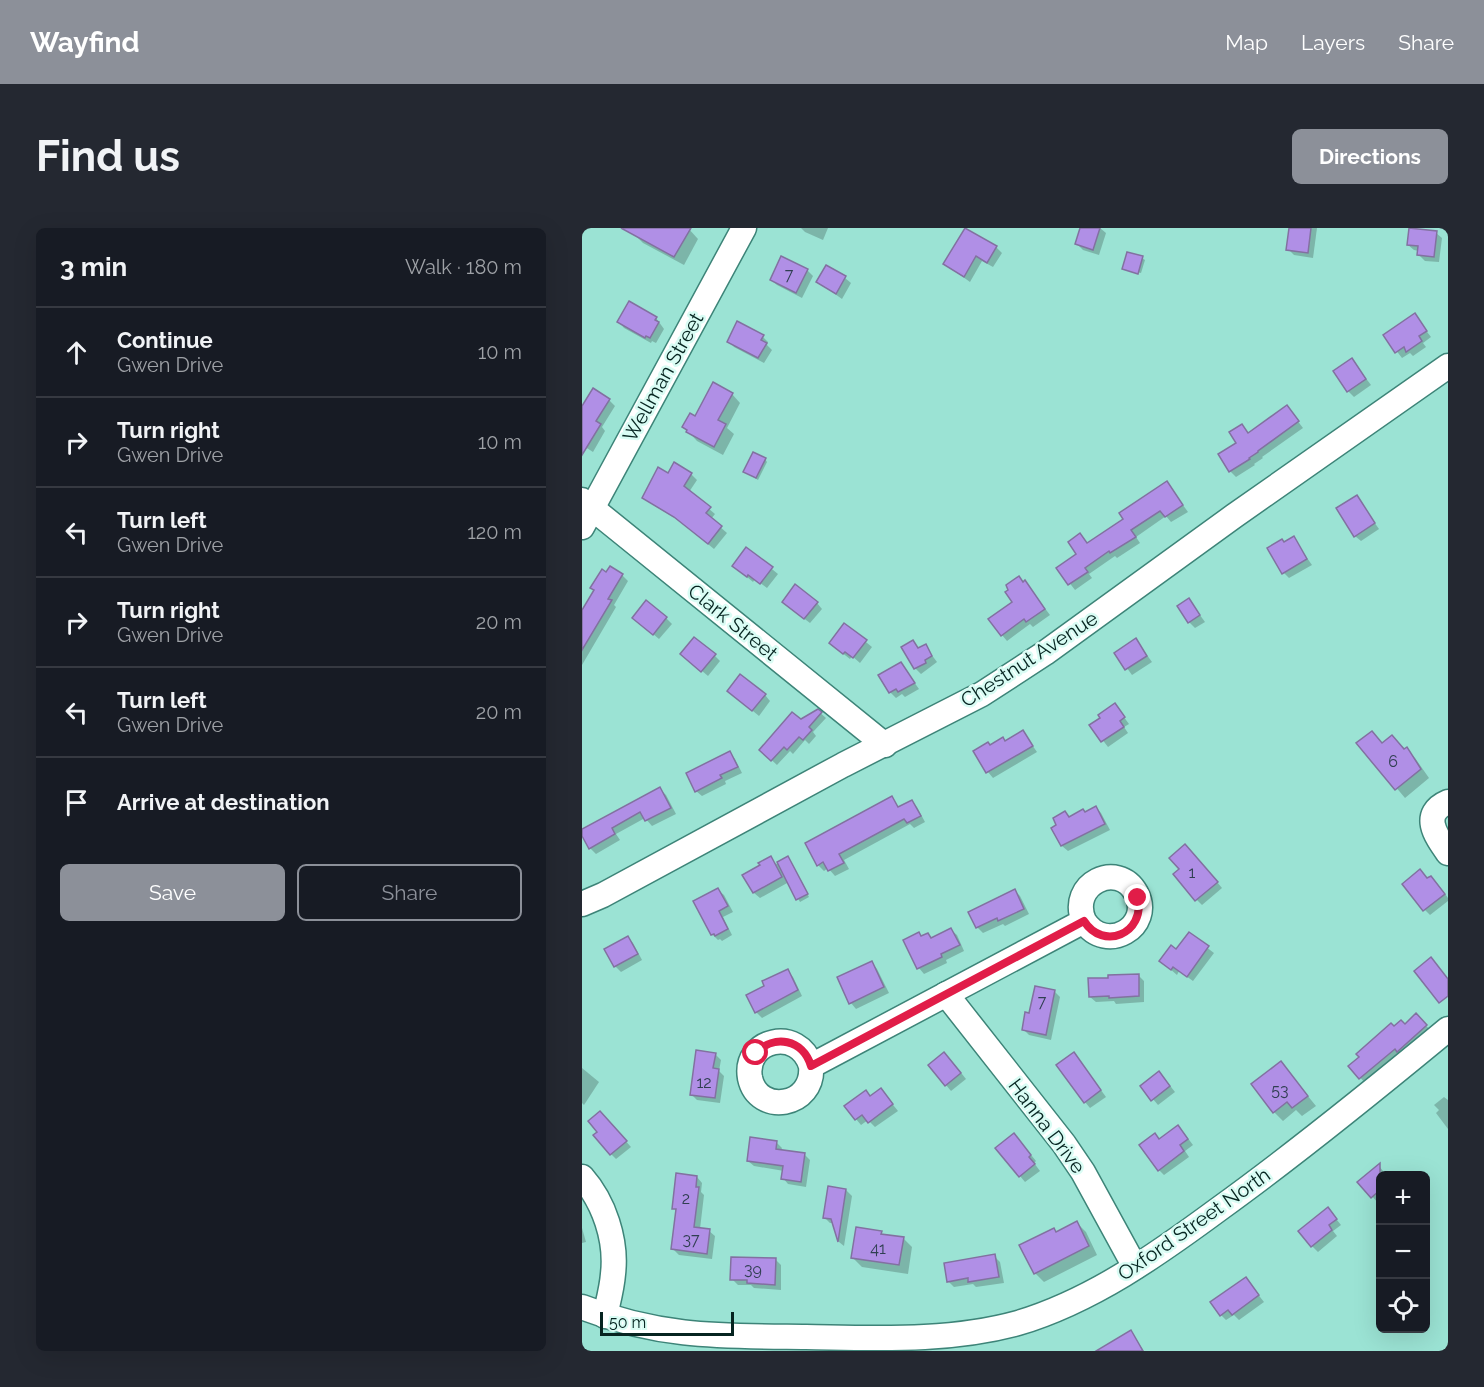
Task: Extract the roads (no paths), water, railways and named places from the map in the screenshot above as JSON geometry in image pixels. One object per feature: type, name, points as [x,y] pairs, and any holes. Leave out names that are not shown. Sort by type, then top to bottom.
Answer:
[{"type":"street","name":"Wellman Street","points":[[585,511],[744,228]]},
{"type":"street","name":"Chestnut Avenue","points":[[582,904],[982,694],[1045,653],[1234,516],[1448,366]]},
{"type":"street","name":"Clark Street","points":[[585,511],[885,745]]},
{"type":"street","points":[[1448,802],[1437,809],[1432,823],[1434,833],[1448,853]]},
{"type":"street","points":[[811,1066],[1084,921]]},
{"type":"street","name":"Hanna Drive","points":[[946,994],[1064,1144],[1083,1172],[1135,1267]]},
{"type":"street","name":"Oxford Street North","points":[[582,1307],[605,1316],[674,1333],[779,1344],[840,1344],[938,1336],[976,1332],[1008,1325],[1061,1307],[1135,1267],[1172,1243],[1302,1147],[1448,1029]]},
{"type":"street","points":[[582,1177],[599,1200],[609,1230],[613,1253],[614,1273],[605,1316]]}]
